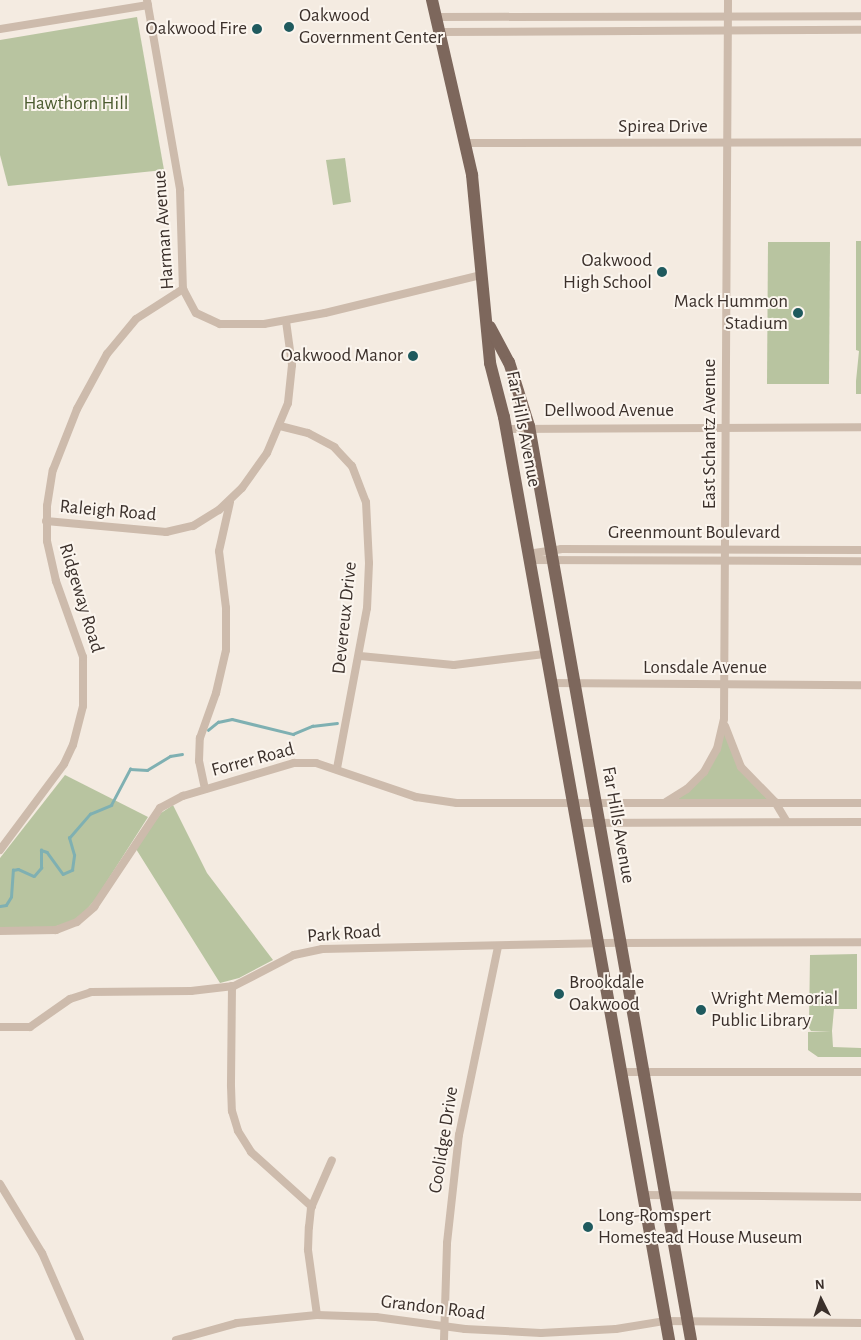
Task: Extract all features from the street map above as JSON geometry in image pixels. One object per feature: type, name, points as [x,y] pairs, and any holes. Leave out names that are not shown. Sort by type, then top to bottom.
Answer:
[{"type":"main road","name":"Far Hills Avenue","points":[[432,0],[466,143],[488,323],[490,363],[506,429],[544,654],[669,1340]]},
{"type":"main road","name":"Far Hills Avenue","points":[[488,323],[509,362],[529,426],[550,555],[691,1340]]},
{"type":"street","name":"East Schantz Avenue","points":[[728,0],[724,719],[727,736],[741,768],[775,802],[787,822]]},
{"type":"street","points":[[0,29],[147,3]]},
{"type":"street","name":"Harman Avenue","points":[[147,3],[180,190],[183,289],[191,307],[210,322],[232,325],[286,321],[481,275]]},
{"type":"street","points":[[437,17],[861,16]]},
{"type":"street","points":[[440,32],[861,30]]},
{"type":"street","name":"Spirea Drive","points":[[466,143],[861,142]]},
{"type":"street","name":"Ridgeway Road","points":[[0,850],[64,764],[73,745],[83,706],[83,657],[50,559],[46,522],[53,470],[90,381],[122,333],[151,308],[183,289]]},
{"type":"street","name":"Raleigh Road","points":[[46,522],[166,532],[206,519],[231,500],[263,459],[280,426],[292,380],[286,321]]},
{"type":"street","name":"Devereux Drive","points":[[280,426],[308,433],[334,447],[352,466],[363,489],[369,563],[360,656],[337,769]]},
{"type":"street","name":"Dellwood Avenue","points":[[506,429],[529,426],[861,427]]},
{"type":"street","points":[[205,789],[200,762],[200,738],[217,689],[226,650],[226,608],[219,551],[231,500]]},
{"type":"street","name":"Greenmount Boulevard","points":[[528,557],[726,550],[861,550]]},
{"type":"street","name":"Greenmount Boulevard","points":[[550,555],[726,561],[861,561]]},
{"type":"street","points":[[360,656],[454,665],[544,654]]},
{"type":"street","name":"Lonsdale Avenue","points":[[550,683],[861,685]]},
{"type":"street","name":"East Schantz Avenue","points":[[666,802],[688,789],[704,772],[717,749],[724,719]]},
{"type":"street","name":"Forrer Road","points":[[0,931],[56,930],[84,918],[151,818],[172,800],[294,763],[316,763],[436,801],[596,805],[666,802],[861,803]]},
{"type":"street","points":[[576,823],[861,822]]},
{"type":"street","name":"Park Road","points":[[0,1028],[30,1027],[70,999],[91,992],[190,991],[232,986],[280,961],[307,951],[365,947],[498,947],[620,942],[861,942]]},
{"type":"street","name":"Coolidge Drive","points":[[444,1340],[450,1201],[459,1136],[498,947]]},
{"type":"street","points":[[232,986],[230,1086],[232,1111],[238,1131],[251,1152],[312,1207]]},
{"type":"street","points":[[620,1072],[861,1072]]},
{"type":"street","points":[[317,1315],[308,1250],[312,1207],[332,1160]]},
{"type":"street","points":[[0,1184],[42,1254],[80,1340]]},
{"type":"street","points":[[643,1195],[667,1198],[861,1197]]},
{"type":"street","name":"Grandon Road","points":[[176,1340],[237,1323],[317,1315],[375,1317],[444,1326],[541,1333],[616,1329],[665,1322],[861,1323]]},
{"type":"green space","name":"Hawthorn Hill","points":[[137,17],[164,170],[8,186],[0,155],[0,40]]},
{"type":"green space","points":[[345,158],[351,202],[333,205],[326,160]]},
{"type":"green space","points":[[856,241],[861,241],[861,394],[856,394],[859,351],[856,350]]},
{"type":"green space","name":"Mack Hummon Stadium","points":[[768,242],[830,242],[829,384],[767,384]]},
{"type":"green space","points":[[723,727],[733,753],[775,802],[679,802],[678,794],[704,773]]},
{"type":"green space","points":[[65,775],[148,817],[95,900],[77,920],[50,928],[0,928],[0,858]]},
{"type":"green space","points":[[173,805],[207,873],[273,960],[239,978],[220,983],[136,849],[161,813]]},
{"type":"green space","points":[[857,954],[857,1009],[834,1009],[832,1031],[833,1047],[861,1048],[861,1057],[818,1057],[808,1050],[808,1032],[831,1031],[811,1031],[809,1028],[810,955]]},
{"type":"waterway","points":[[208,730],[218,722],[232,719],[293,734],[312,726],[337,723]]},
{"type":"waterway","points":[[0,906],[6,905],[11,897],[13,870],[18,869],[34,876],[41,868],[41,850],[47,852],[63,874],[72,870],[74,855],[69,838],[90,814],[111,805],[130,769],[147,770],[170,756],[182,754]]},
{"type":"place","name":"Oakwood Government Center","points":[[289,27]]},
{"type":"place","name":"Oakwood Fire","points":[[257,29]]},
{"type":"place","name":"Oakwood High School","points":[[662,272]]},
{"type":"place","name":"Mack Hummon Stadium","points":[[798,313]]},
{"type":"place","name":"Oakwood Manor","points":[[413,356]]},
{"type":"place","name":"Brookdale Oakwood","points":[[559,994]]},
{"type":"place","name":"Wright Memorial Public Library","points":[[701,1010]]},
{"type":"place","name":"Long-Romspert Homestead House Museum","points":[[588,1227]]}]
